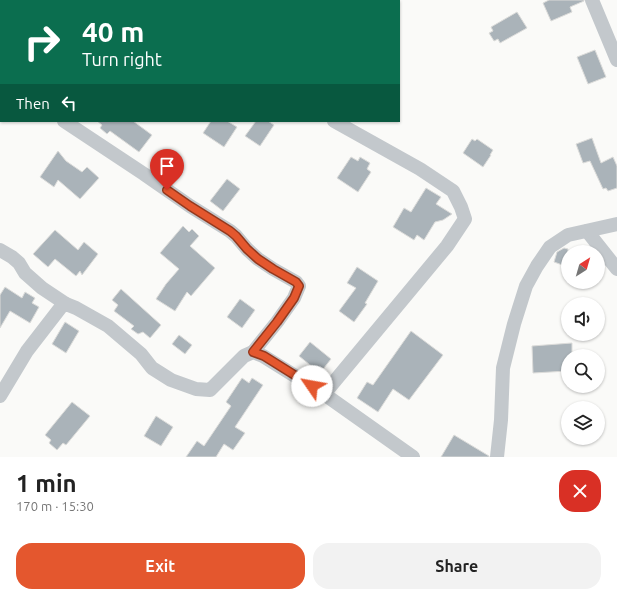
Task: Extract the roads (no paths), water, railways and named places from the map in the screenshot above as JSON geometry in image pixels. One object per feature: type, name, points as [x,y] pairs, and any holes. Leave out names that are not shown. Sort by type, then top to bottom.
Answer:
[{"type":"street","points":[[592,0],[617,60]]},
{"type":"street","points":[[0,250],[19,263],[25,273],[42,288],[66,304],[108,326],[141,354],[152,368],[171,380],[196,389],[210,390],[244,356],[253,352],[294,298],[299,286],[296,282],[258,259],[230,231],[190,206],[66,122]]},
{"type":"street","points":[[324,394],[447,246],[465,218],[453,191],[420,169],[336,122]]},
{"type":"street","points":[[496,457],[501,420],[503,368],[514,324],[526,286],[550,247],[568,235],[617,224]]},
{"type":"street","points":[[587,231],[617,269]]},
{"type":"street","points":[[0,396],[27,351],[61,307],[66,304]]},
{"type":"street","points":[[253,352],[264,356],[324,394],[413,457]]}]
